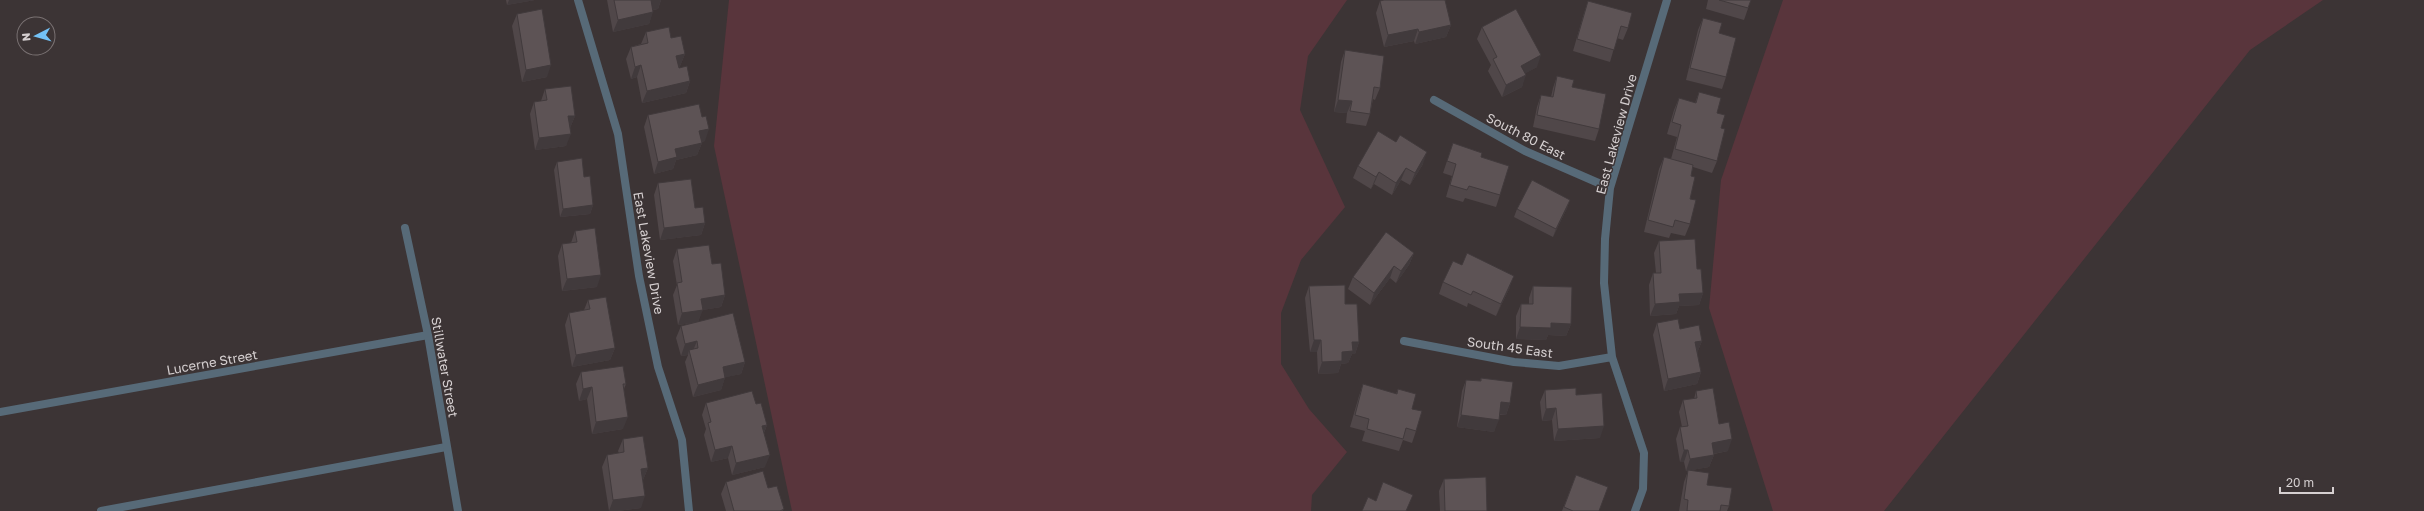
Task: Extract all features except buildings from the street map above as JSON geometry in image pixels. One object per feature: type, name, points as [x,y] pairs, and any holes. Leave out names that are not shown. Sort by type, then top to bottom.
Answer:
[{"type":"street","name":"East Lakeview Drive","points":[[578,0],[618,134],[639,276],[658,367],[682,440],[689,511]]},
{"type":"street","name":"East Lakeview Drive","points":[[1635,511],[1643,489],[1644,453],[1612,357],[1604,282],[1606,239],[1610,188],[1667,0]]},
{"type":"street","name":"South 80 East","points":[[1434,100],[1525,151],[1610,188]]},
{"type":"street","name":"Stillwater Street","points":[[405,228],[428,334],[458,511]]},
{"type":"street","name":"Lucerne Street","points":[[0,412],[428,334]]},
{"type":"street","name":"South 45 East","points":[[1404,341],[1514,362],[1559,366],[1612,357]]},
{"type":"street","points":[[101,511],[446,447]]},
{"type":"shaded area","points":[[729,0],[1347,0],[1308,56],[1300,110],[1345,207],[1301,260],[1281,313],[1281,364],[1309,409],[1347,452],[1312,495],[1311,511],[792,511],[714,146]]},
{"type":"shaded area","points":[[1783,0],[2323,0],[2250,50],[1884,511],[1773,511],[1709,308],[1721,180]]}]
